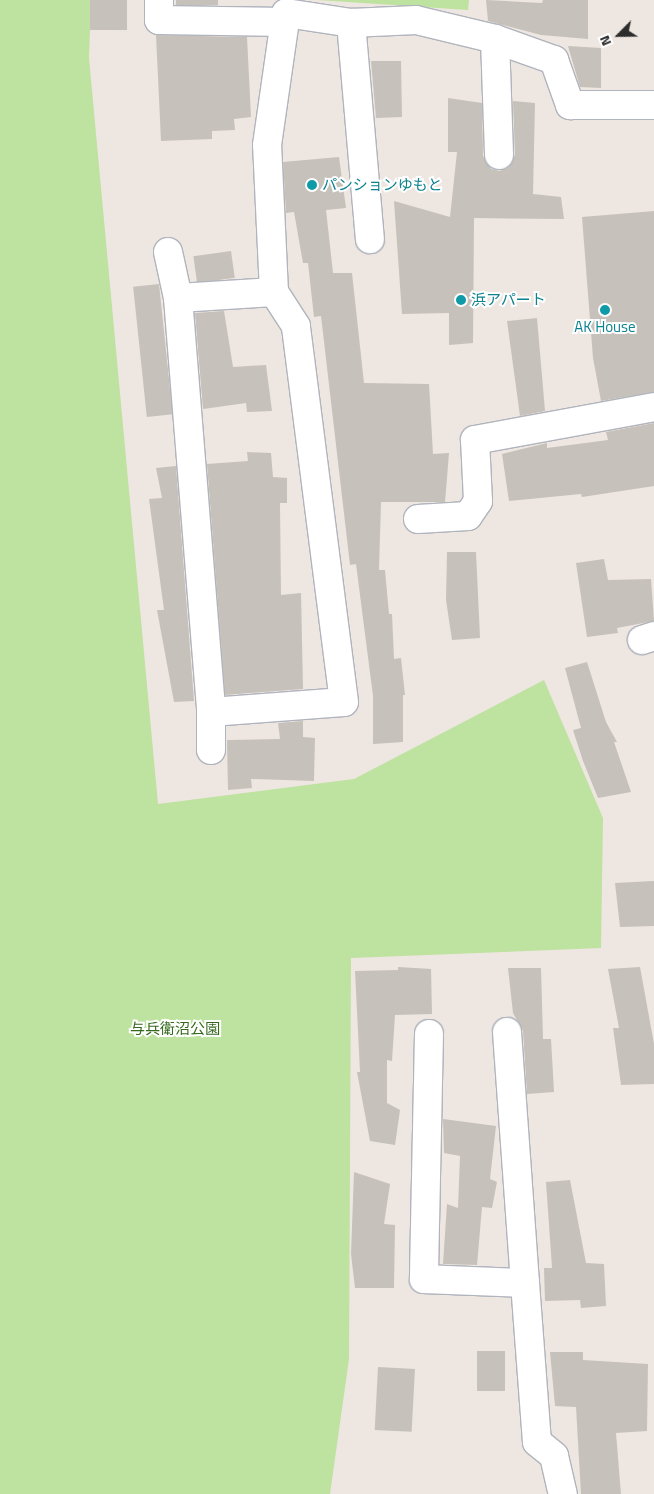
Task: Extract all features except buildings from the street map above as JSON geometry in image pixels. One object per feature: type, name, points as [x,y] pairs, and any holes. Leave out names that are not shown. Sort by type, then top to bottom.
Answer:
[{"type":"street","points":[[159,0],[159,20],[285,22]]},
{"type":"street","points":[[211,712],[344,702],[296,326],[274,292],[267,145],[286,13],[351,23],[416,20],[495,38],[554,60],[570,105],[654,105]]},
{"type":"street","points":[[351,23],[370,239]]},
{"type":"street","points":[[495,38],[499,155]]},
{"type":"street","points":[[168,252],[178,298],[211,712],[211,750]]},
{"type":"street","points":[[178,298],[274,292]]},
{"type":"street","points":[[418,520],[468,516],[478,501],[475,440],[654,407]]},
{"type":"street","points":[[507,1032],[537,1442],[554,1456],[563,1494]]},
{"type":"street","points":[[429,1034],[424,1279],[525,1283]]},
{"type":"green space","name":"与兵衛沼公園","points":[[0,0],[91,0],[89,58],[158,804],[354,779],[544,680],[603,818],[601,948],[351,958],[349,1359],[330,1494],[0,1494]]},
{"type":"green space","points":[[318,0],[469,0],[468,10]]},
{"type":"place","name":"パンションゆもと","points":[[312,185]]},
{"type":"place","name":"浜アパート","points":[[461,300]]},
{"type":"place","name":"AK House","points":[[605,310]]}]
